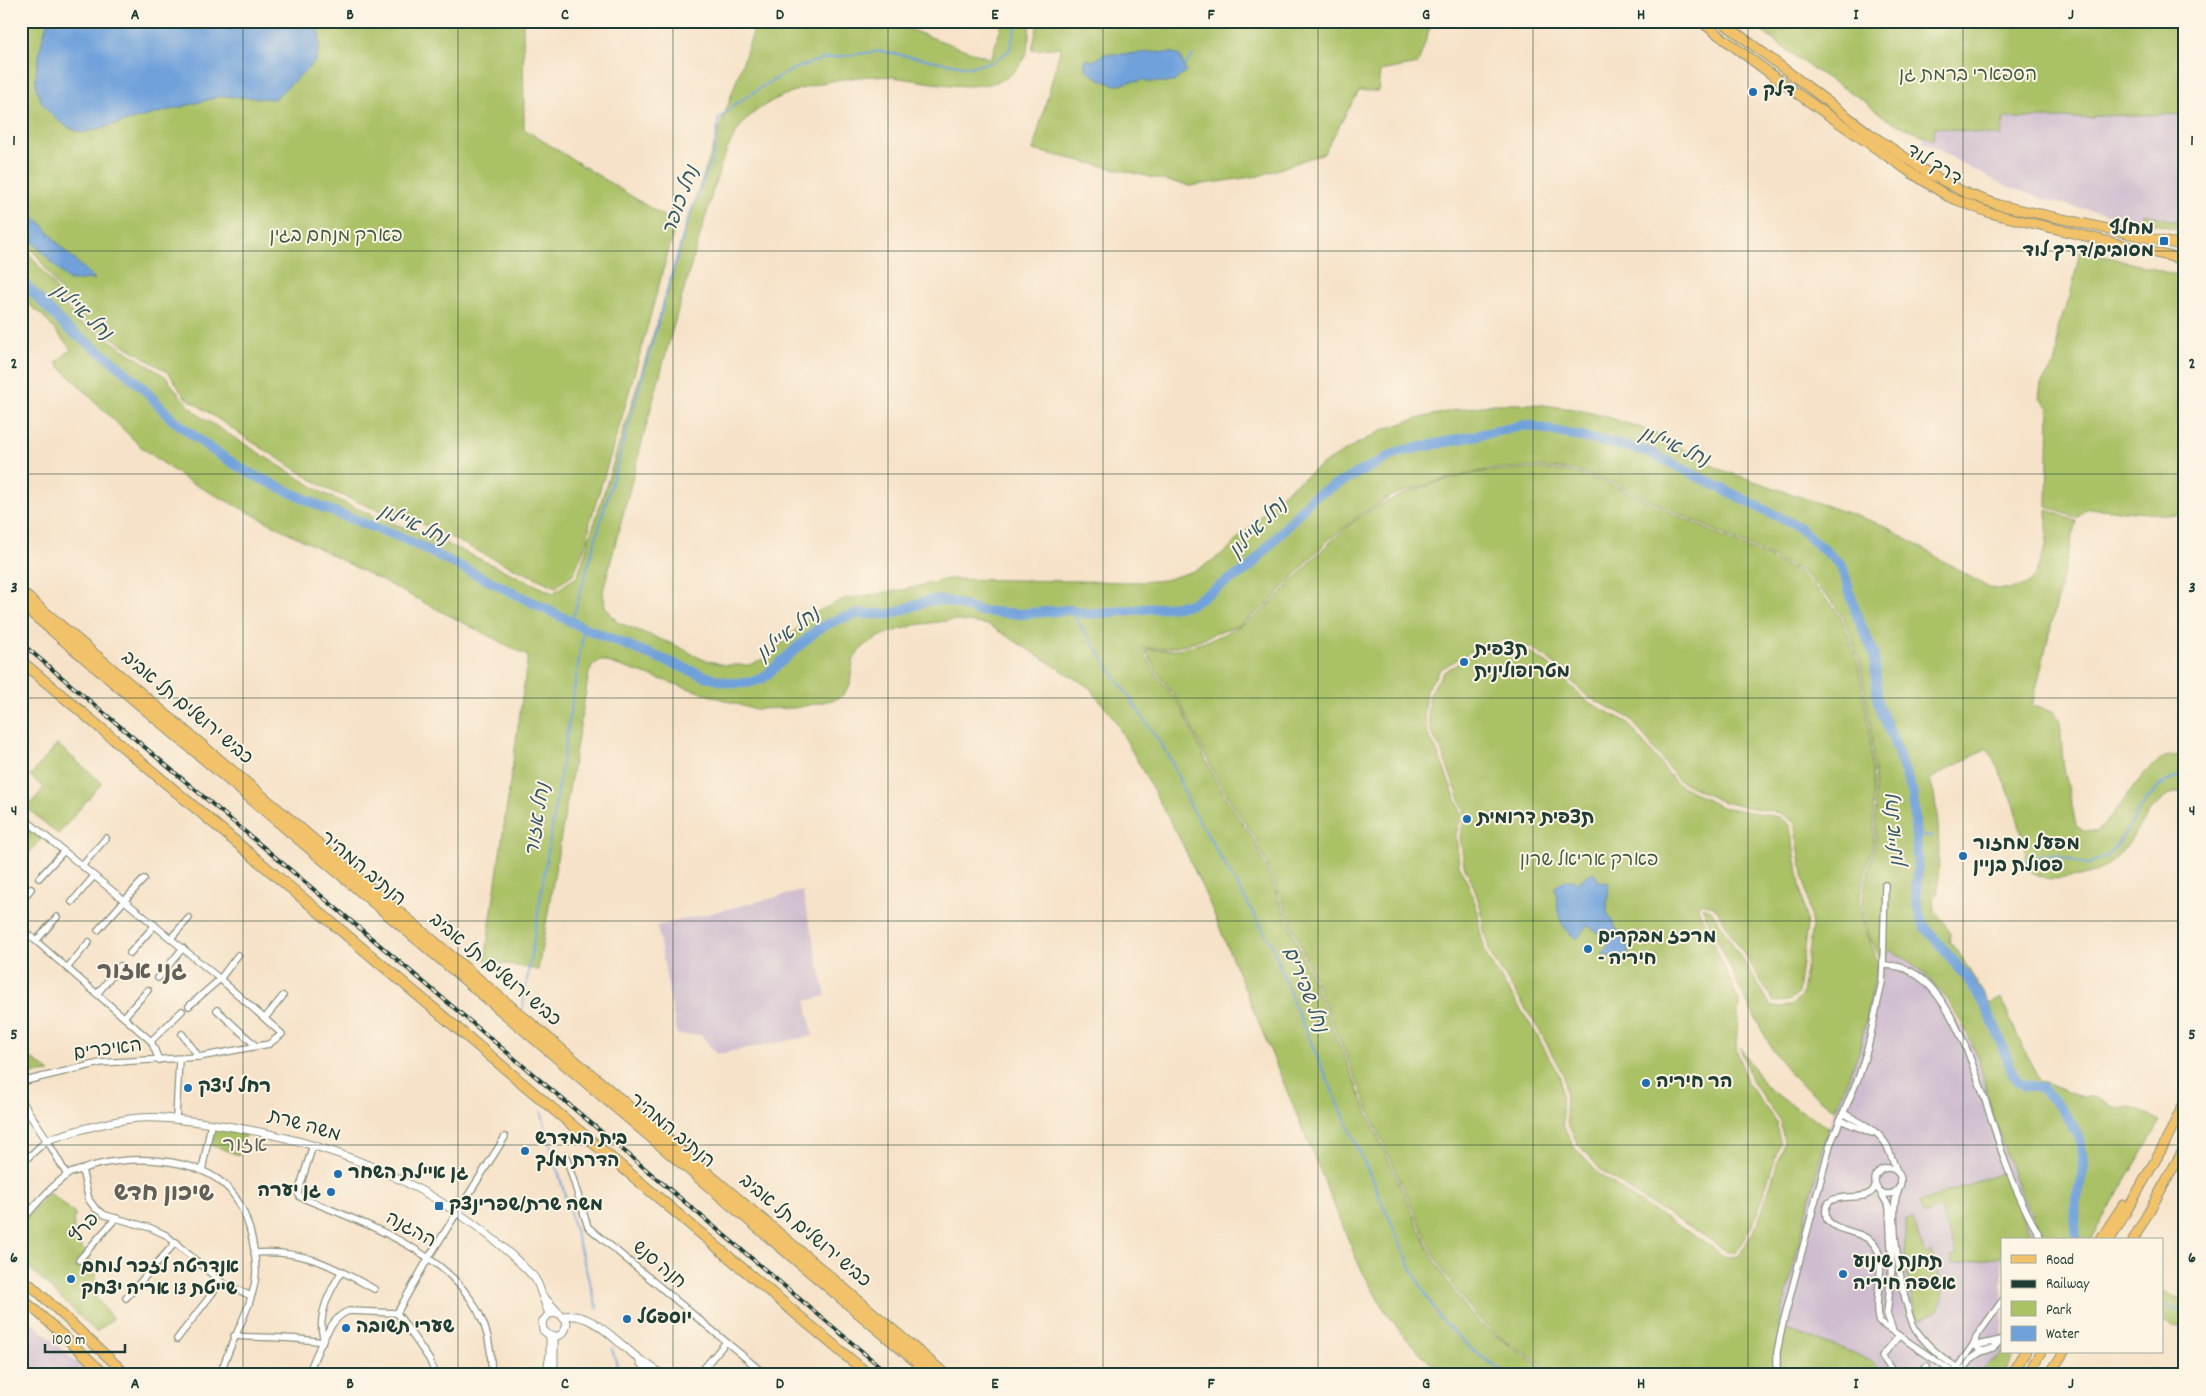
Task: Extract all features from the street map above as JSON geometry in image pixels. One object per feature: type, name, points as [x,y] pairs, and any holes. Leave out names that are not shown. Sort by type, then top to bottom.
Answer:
[{"type":"highway","name":"כביש ירושלים תל אביב","points":[[21,592],[946,1375]]},
{"type":"highway","name":"הנתיב המהיר","points":[[21,604],[932,1375]]},
{"type":"highway","points":[[21,661],[869,1375]]},
{"type":"highway","points":[[2011,1375],[2024,1355]]},
{"type":"main road","name":"דרך לוד","points":[[1700,21],[1795,92],[1949,197],[1990,213],[2185,260]]},
{"type":"main road","name":"דרך לוד","points":[[1721,21],[1869,133],[1930,174],[1968,194],[1999,205],[2185,246]]},
{"type":"main road","points":[[2111,1238],[2163,1147],[2185,1101]]},
{"type":"main road","points":[[2101,1238],[2163,1147]]},
{"type":"main road","points":[[2134,1238],[2185,1147]]},
{"type":"main road","points":[[21,1276],[127,1375]]},
{"type":"main road","points":[[21,1297],[106,1375]]},
{"type":"main road","points":[[2027,1375],[2040,1354]]},
{"type":"main road","points":[[2049,1375],[2063,1354]]},
{"type":"street","points":[[21,816],[171,938],[265,1018],[282,996]]},
{"type":"street","points":[[82,866],[106,838]]},
{"type":"street","points":[[39,878],[64,851]]},
{"type":"street","points":[[72,902],[94,876]]},
{"type":"street","points":[[98,930],[144,879]]},
{"type":"street","points":[[1778,1375],[1777,1352],[1783,1323],[1830,1145],[1859,1076],[1868,1047],[1882,982],[1885,885]]},
{"type":"street","points":[[21,902],[31,889]]},
{"type":"street","points":[[36,941],[57,917]]},
{"type":"street","points":[[171,938],[190,918]]},
{"type":"street","points":[[130,953],[155,926]]},
{"type":"street","points":[[21,928],[151,1041],[159,1060]]},
{"type":"street","points":[[67,968],[89,942]]},
{"type":"street","points":[[158,978],[183,948]]},
{"type":"street","points":[[189,1006],[220,979],[238,955]]},
{"type":"street","points":[[1882,965],[1899,966],[1914,973],[1927,984],[1950,1015],[1975,1068],[1995,1132],[2021,1202],[2041,1238]]},
{"type":"street","points":[[97,994],[120,966]]},
{"type":"street","points":[[124,1017],[148,990]]},
{"type":"street","points":[[217,1010],[256,1046]]},
{"type":"street","points":[[151,1041],[182,1011]]},
{"type":"street","name":"האיכרים","points":[[21,1082],[100,1063],[198,1057],[269,1044],[282,1034],[265,1018]]},
{"type":"street","points":[[182,1034],[198,1057]]},
{"type":"street","points":[[176,1119],[179,1059]]},
{"type":"street","points":[[21,1101],[67,1175]]},
{"type":"street","points":[[1843,1114],[1866,1125],[1884,1141],[1901,1180],[1894,1202],[1897,1252],[1911,1319],[1923,1339],[1936,1354],[1960,1373]]},
{"type":"street","name":"משה שרת","points":[[21,1164],[47,1140],[104,1122],[141,1118],[176,1119],[259,1130],[313,1145],[390,1175],[458,1211],[518,1261],[534,1277],[549,1314]]},
{"type":"street","points":[[1840,1120],[1884,1141],[1889,1156],[1885,1166],[1875,1178],[1875,1186],[1872,1193],[1867,1196],[1840,1196],[1835,1198],[1827,1206],[1827,1220],[1835,1227],[1860,1234],[1874,1243],[1880,1262],[1877,1317],[1879,1322],[1898,1336],[1960,1373]]},
{"type":"street","points":[[202,1171],[211,1124]]},
{"type":"street","points":[[396,1313],[505,1137]]},
{"type":"street","name":"ההגנה","points":[[313,1145],[298,1192],[300,1197],[367,1225],[429,1257],[460,1285],[483,1320],[491,1350],[491,1375]]},
{"type":"street","name":"חנה סנש","points":[[566,1157],[588,1227],[766,1375]]},
{"type":"street","points":[[21,1222],[67,1175],[106,1162],[127,1159],[173,1164],[202,1171],[228,1189],[239,1201],[251,1236],[256,1274],[251,1296],[220,1375]]},
{"type":"street","points":[[1879,1171],[1890,1168],[1897,1171]]},
{"type":"street","points":[[82,1170],[89,1200],[95,1208],[105,1215],[151,1228],[176,1242],[221,1282],[251,1296]]},
{"type":"street","points":[[1875,1186],[1889,1207],[1892,1276],[1887,1314],[1889,1325],[1898,1336]]},
{"type":"street","points":[[1881,1193],[1890,1195],[1898,1191]]},
{"type":"street","name":"פרץ","points":[[79,1260],[116,1218]]},
{"type":"street","points":[[126,1298],[176,1242]]},
{"type":"street","points":[[254,1253],[291,1253],[306,1256],[342,1271],[374,1289]]},
{"type":"street","points":[[323,1340],[321,1329],[328,1294],[342,1271]]},
{"type":"street","points":[[177,1339],[221,1282]]},
{"type":"street","name":"משה שרת","points":[[542,1293],[562,1317]]},
{"type":"street","points":[[1960,1373],[1979,1332],[2001,1302]]},
{"type":"street","points":[[296,1375],[309,1372],[323,1340],[343,1313],[349,1311],[396,1313]]},
{"type":"street","points":[[396,1313],[429,1359],[436,1375]]},
{"type":"street","points":[[552,1375],[554,1366],[552,1336],[542,1326],[544,1318],[549,1314],[562,1317],[580,1316],[595,1323],[635,1356],[651,1373],[662,1375]]},
{"type":"street","points":[[552,1336],[563,1333],[562,1317]]},
{"type":"street","points":[[234,1336],[323,1340]]},
{"type":"street","points":[[546,1375],[552,1336]]},
{"type":"street","points":[[1895,1375],[1882,1356],[1898,1336]]},
{"type":"street","points":[[1960,1373],[1977,1354],[1992,1350],[2001,1339]]},
{"type":"street","points":[[1974,1345],[2001,1339]]},
{"type":"street","points":[[698,1375],[726,1342]]},
{"type":"street","points":[[1974,1345],[1984,1351]]},
{"type":"street","points":[[2006,1375],[2024,1355]]},
{"type":"street","points":[[1916,1375],[1927,1366]]},
{"type":"street","points":[[254,1375],[259,1371],[271,1375]]},
{"type":"shaded area","points":[[2185,114],[2185,224],[2143,213],[2141,221],[2049,201],[2007,186],[1924,142],[1924,137],[1933,140],[1935,127],[2001,136],[2003,118],[2093,118],[2093,116]]},
{"type":"shaded area","points":[[802,891],[826,996],[806,1001],[813,1036],[717,1054],[701,1035],[677,1035],[657,926]]},
{"type":"shaded area","points":[[1890,950],[1902,955],[1922,970],[1936,986],[1975,1050],[1989,1100],[2014,1175],[2044,1238],[2001,1238],[2002,1354],[1988,1375],[1936,1375],[1931,1372],[1928,1375],[1885,1375],[1871,1361],[1835,1345],[1778,1328],[1828,1127],[1859,1052],[1878,963]]},
{"type":"shaded area","points":[[21,1312],[90,1375],[21,1375]]},
{"type":"green space","name":"פארק מנחם בגין","points":[[21,21],[523,21],[524,129],[676,224],[621,421],[590,522],[588,539],[574,573],[556,587],[413,519],[375,509],[329,490],[249,440],[184,396],[169,373],[77,316],[38,257],[21,236]]},
{"type":"green space","points":[[757,21],[886,21],[991,59],[1003,21],[1030,21],[1028,45],[1024,58],[1012,73],[996,82],[976,86],[872,76],[840,79],[806,87],[774,100],[748,118],[731,141],[719,170],[675,319],[603,591],[605,606],[617,622],[677,646],[702,659],[725,665],[750,665],[767,657],[810,615],[844,599],[907,589],[947,579],[1140,582],[1165,580],[1197,570],[1225,552],[1283,493],[1320,466],[1355,445],[1387,428],[1416,419],[1450,411],[1495,404],[1535,404],[1574,409],[1608,417],[1650,431],[1719,469],[1883,525],[1989,588],[2010,589],[2024,586],[2034,577],[2047,544],[2047,510],[2076,521],[2032,706],[2055,712],[2060,721],[2063,763],[2076,825],[2083,831],[2096,832],[2105,824],[2147,770],[2165,757],[2185,756],[2185,791],[2174,793],[2164,798],[2155,806],[2125,848],[2108,865],[2083,875],[2051,879],[2029,871],[2014,807],[2003,778],[1987,748],[1930,779],[1936,807],[1939,863],[1938,892],[1933,898],[1934,911],[1951,934],[1949,941],[1957,950],[1990,1004],[2002,998],[2039,1081],[2082,1097],[2094,1097],[2119,1109],[2131,1107],[2161,1121],[2091,1238],[2044,1238],[2013,1174],[1987,1095],[1977,1056],[1960,1020],[1941,992],[1918,968],[1890,950],[1881,960],[1870,938],[1864,918],[1863,894],[1876,841],[1875,781],[1871,729],[1860,663],[1846,622],[1834,604],[1800,570],[1609,481],[1572,470],[1541,467],[1491,469],[1439,481],[1393,495],[1363,513],[1327,541],[1268,604],[1239,625],[1190,643],[1167,648],[1142,648],[1157,676],[1181,707],[1217,784],[1255,842],[1373,1126],[1432,1256],[1452,1289],[1476,1320],[1496,1336],[1554,1375],[1447,1375],[1427,1360],[1402,1334],[1381,1305],[1358,1263],[1211,907],[1182,843],[1115,720],[1090,688],[989,625],[954,620],[915,625],[885,634],[868,643],[858,652],[853,661],[850,685],[844,694],[837,699],[795,708],[752,709],[601,660],[593,665],[589,673],[538,970],[485,960],[528,656],[186,480],[140,446],[56,363],[71,349],[43,316],[21,298],[21,243],[52,283],[77,322],[97,332],[166,377],[181,397],[201,417],[325,494],[376,517],[434,538],[553,593],[578,576],[697,194]]},
{"type":"green space","points":[[1038,21],[1432,21],[1418,64],[1380,71],[1378,91],[1359,91],[1324,153],[1259,176],[1190,186],[1033,150],[1061,47],[1032,50]]},
{"type":"green space","name":"הספארי ברמת גן","points":[[1748,21],[2185,21],[2185,114],[2094,116],[2093,118],[2004,118],[2001,136],[1935,127],[1933,140],[1888,120],[1863,100],[1811,68]]},
{"type":"green space","points":[[2142,213],[2185,224],[2185,231],[2141,221]]},
{"type":"green space","points":[[2080,250],[2185,277],[2185,516],[2087,508],[2077,518],[2047,507],[2049,408],[2039,398],[2041,384],[2056,362],[2058,348],[2057,327],[2070,297]]},
{"type":"green space","points":[[1541,469],[1571,472],[1608,483],[1799,572],[1832,605],[1844,623],[1858,664],[1869,729],[1873,781],[1874,841],[1860,894],[1862,919],[1878,963],[1859,1052],[1835,1109],[1815,1096],[1794,1078],[1772,1049],[1742,993],[1702,907],[1711,910],[1772,1007],[1791,1006],[1802,995],[1812,926],[1794,822],[1780,813],[1722,802],[1678,780],[1630,718],[1588,697],[1551,661],[1533,649],[1504,640],[1480,646],[1441,669],[1426,690],[1424,711],[1427,733],[1437,751],[1462,815],[1456,834],[1459,866],[1470,888],[1478,912],[1480,932],[1487,957],[1534,1030],[1560,1077],[1563,1125],[1574,1147],[1598,1173],[1642,1204],[1703,1241],[1725,1257],[1739,1256],[1759,1221],[1784,1142],[1780,1121],[1751,1080],[1740,1047],[1765,1086],[1828,1127],[1778,1328],[1835,1345],[1871,1361],[1885,1375],[1558,1375],[1497,1335],[1478,1318],[1454,1288],[1434,1255],[1375,1125],[1257,841],[1219,783],[1182,706],[1159,675],[1145,649],[1168,650],[1194,645],[1236,628],[1270,604],[1340,533],[1366,513],[1394,498],[1426,486],[1476,473]]},
{"type":"green space","name":"פארק אריאל שרון","points":[[1504,645],[1531,653],[1549,665],[1586,701],[1627,722],[1676,783],[1721,807],[1779,817],[1790,825],[1807,926],[1798,993],[1789,1001],[1774,1002],[1714,906],[1701,903],[1697,906],[1739,1001],[1736,1048],[1747,1082],[1776,1122],[1780,1142],[1755,1220],[1736,1252],[1727,1252],[1706,1237],[1644,1200],[1601,1170],[1578,1144],[1567,1123],[1564,1076],[1538,1028],[1491,955],[1484,931],[1482,912],[1464,865],[1460,835],[1466,815],[1441,750],[1431,732],[1428,711],[1430,692],[1444,672],[1481,650]]},
{"type":"green space","points":[[57,744],[102,783],[58,834],[27,808],[44,788],[30,776]]},
{"type":"green space","points":[[21,823],[41,839],[21,863]]},
{"type":"green space","points":[[21,1051],[50,1072],[21,1075]]},
{"type":"green space","points":[[213,1129],[246,1134],[239,1155],[211,1145]]},
{"type":"green space","points":[[2002,1173],[2034,1238],[2001,1238],[2001,1257],[1952,1264],[1950,1256],[1957,1255],[1940,1209],[1923,1215],[1919,1202]]},
{"type":"green space","points":[[49,1192],[75,1214],[73,1235],[97,1269],[94,1295],[113,1319],[96,1332],[21,1260],[21,1223]]},
{"type":"green space","points":[[1913,1219],[1925,1254],[1931,1252],[1939,1275],[1942,1293],[1942,1301],[1939,1308],[1934,1313],[1918,1319],[1908,1283],[1905,1246],[1905,1221]]},
{"type":"green space","points":[[2164,1291],[2177,1298],[2185,1297],[2185,1328],[2173,1326],[2164,1320]]},
{"type":"green space","points":[[2016,1354],[2002,1375],[1983,1375],[1987,1364],[2000,1355]]},
{"type":"water","points":[[48,21],[320,21],[319,51],[315,62],[274,99],[222,96],[83,133],[67,127],[53,116],[38,94],[36,72],[41,44]]},
{"type":"water","points":[[1174,53],[1180,56],[1186,71],[1174,82],[1148,82],[1142,79],[1139,82],[1132,81],[1116,85],[1101,80],[1085,68],[1085,59],[1094,61],[1104,54]]},
{"type":"water","points":[[21,206],[41,223],[62,248],[95,279],[69,281],[21,229]]},
{"type":"water","points":[[1593,872],[1600,882],[1609,883],[1607,912],[1617,930],[1624,933],[1630,959],[1602,955],[1610,942],[1587,925],[1577,939],[1561,922],[1555,887],[1568,880],[1577,882]]},
{"type":"waterway","name":"נחל כופר","points":[[572,621],[687,222],[713,157],[719,119],[734,105],[768,83],[794,69],[822,59],[879,51],[969,67],[993,62],[1010,50],[1017,21]]},
{"type":"waterway","points":[[1185,66],[1193,55]]},
{"type":"waterway","name":"נחל איילון","points":[[21,280],[67,328],[110,359],[141,386],[172,419],[211,449],[247,472],[324,508],[405,539],[584,628],[707,677],[730,683],[748,683],[762,679],[818,629],[838,619],[859,614],[891,614],[927,601],[951,602],[978,611],[1021,614],[1070,610],[1089,614],[1189,605],[1249,568],[1313,497],[1398,452],[1526,425],[1647,451],[1797,526],[1842,566],[1857,616],[1874,653],[1878,704],[1913,794],[1918,869],[1916,895],[1920,917],[1925,927],[1966,976],[1983,1003],[2018,1082],[2024,1086],[2043,1089],[2067,1116],[2077,1133],[2084,1158],[2084,1168],[2076,1198],[2075,1227],[2077,1238]]},
{"type":"waterway","name":"נחל שפירים","points":[[1070,610],[1169,756],[1190,805],[1272,945],[1293,1002],[1413,1272],[1439,1317],[1470,1348],[1508,1375]]},
{"type":"waterway","name":"נחל אזור","points":[[522,1012],[584,628]]},
{"type":"waterway","points":[[2027,861],[2043,855],[2056,855],[2085,865],[2108,856],[2122,839],[2139,809],[2159,786],[2185,772]]},
{"type":"waterway","points":[[1916,835],[1932,837]]},
{"type":"waterway","name":"נחל אזור","points":[[541,1111],[597,1308]]},
{"type":"waterway","name":"נחל איילון","points":[[2164,1305],[2175,1310],[2185,1310]]},
{"type":"waterway","name":"נחל אזור","points":[[612,1349],[620,1375]]},
{"type":"railway","points":[[21,643],[890,1375]]},
{"type":"place","name":"דלק","points":[[1753,92]]},
{"type":"place","name":"מחלף מסובים/דרך לוד","points":[[2164,241]]},
{"type":"place","name":"תצפית מטרופולינית","points":[[1464,662]]},
{"type":"place","name":"תצפית דרומית","points":[[1467,819]]},
{"type":"place","name":"מפעל מחזור פסולת בניין","points":[[1963,856]]},
{"type":"place","name":"מרכז מבקרים - חיריה","points":[[1588,949]]},
{"type":"place","name":"הר חיריה","points":[[1646,1083]]},
{"type":"place","name":"רחל ליצק","points":[[188,1088]]},
{"type":"place","name":"בית המדרש הדרת מלך","points":[[525,1151]]},
{"type":"place","name":"גן איילת השחר","points":[[338,1174]]},
{"type":"place","name":"גן יערה","points":[[331,1192]]},
{"type":"place","name":"משה שרת/שפרינצק","points":[[439,1206]]},
{"type":"place","name":"תחנת שינוע אשפה חיריה","points":[[1843,1274]]},
{"type":"place","name":"אנדרטה לזכר לוחם שייטת 13 אריה יצחק","points":[[71,1279]]},
{"type":"place","name":"יוספטל","points":[[627,1319]]},
{"type":"place","name":"שערי תשובה","points":[[346,1328]]},
{"type":"district","name":"גני אזור","points":[[142,973]]},
{"type":"district","name":"אזור","points":[[245,1147]]},
{"type":"district","name":"שיכון חדש","points":[[164,1195]]}]
